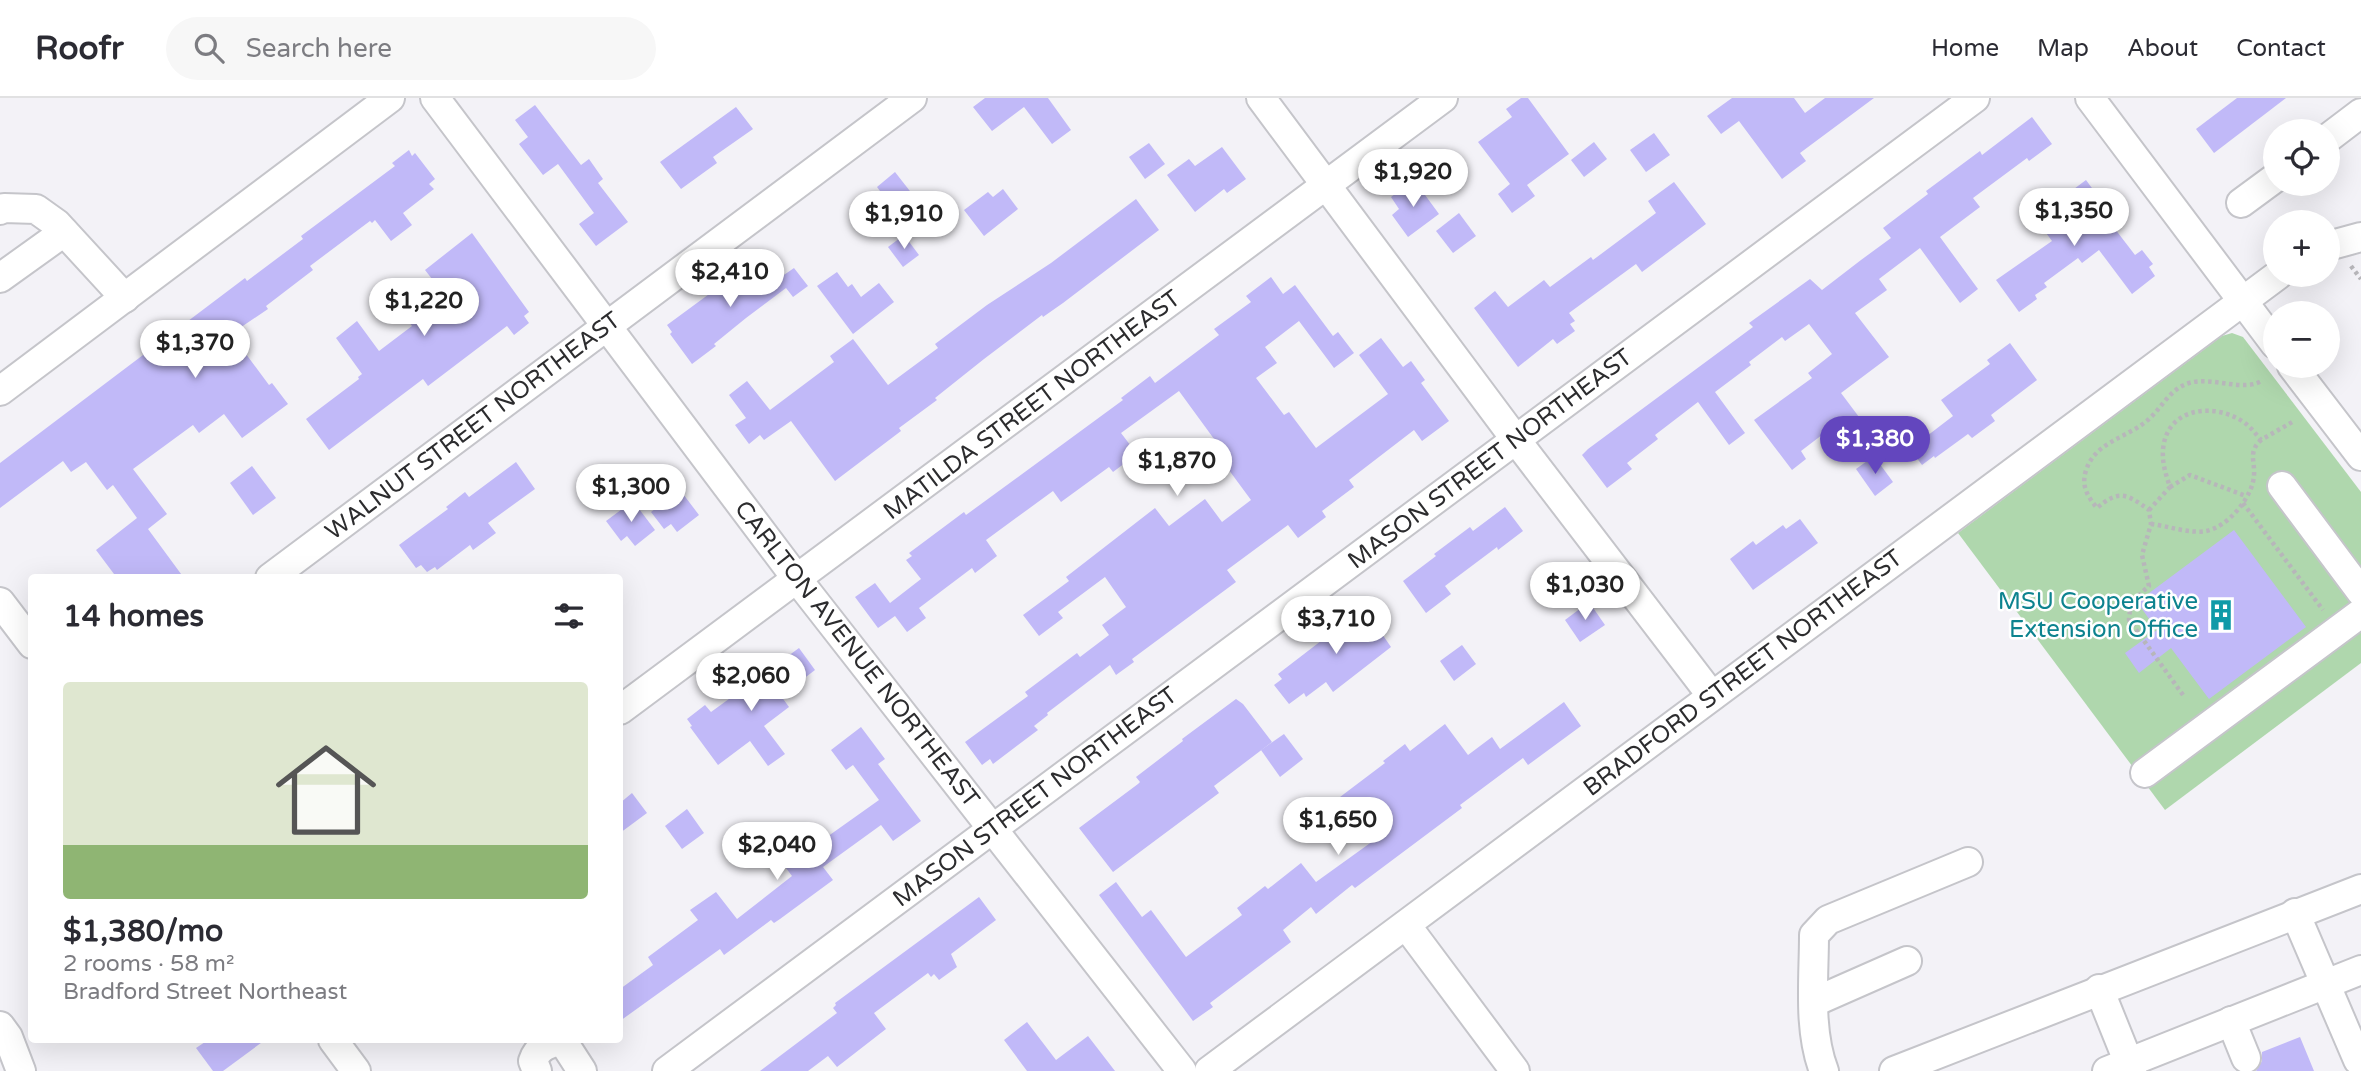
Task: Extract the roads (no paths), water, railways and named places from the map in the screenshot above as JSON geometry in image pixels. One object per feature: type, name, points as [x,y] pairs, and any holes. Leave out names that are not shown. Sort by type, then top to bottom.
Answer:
[{"type":"street","points":[[0,391],[390,98]]},
{"type":"street","name":"CARLTON AVENUE NORTHEAST","points":[[435,98],[797,579],[1182,1071]]},
{"type":"street","name":"WALNUT STREET NORTHEAST","points":[[275,574],[912,98]]},
{"type":"street","points":[[1261,98],[1516,440],[1712,696]]},
{"type":"street","name":"MATILDA STREET NORTHEAST","points":[[623,708],[1443,98]]},
{"type":"street","name":"MASON STREET NORTHEAST","points":[[667,1071],[1975,98]]},
{"type":"street","points":[[2090,98],[2263,328]]},
{"type":"street","points":[[2340,129],[2361,113]]},
{"type":"street","points":[[2241,203],[2263,187]]},
{"type":"street","points":[[0,210],[36,209],[64,232],[125,298]]},
{"type":"street","points":[[0,278],[64,232]]},
{"type":"street","points":[[2340,243],[2361,237]]},
{"type":"street","name":"BRADFORD STREET NORTHEAST","points":[[1209,1071],[2263,285]]},
{"type":"street","points":[[2301,378],[2361,456]]},
{"type":"street","points":[[2281,486],[2361,592]]},
{"type":"street","points":[[0,602],[28,639]]},
{"type":"street","points":[[2145,773],[2361,613]]},
{"type":"street","points":[[1824,1071],[1816,1047],[1814,1002],[1814,935],[1819,927],[1828,920],[1968,862]]},
{"type":"street","points":[[1894,1071],[2361,889]]},
{"type":"street","points":[[2295,913],[2358,1060],[2361,1059]]},
{"type":"street","points":[[1406,925],[1515,1071]]},
{"type":"street","points":[[1814,1002],[1907,961]]},
{"type":"street","points":[[2099,989],[2122,1068],[2231,1021],[2361,970]]},
{"type":"street","points":[[2231,1021],[2246,1058]]},
{"type":"street","points":[[0,1026],[8,1037],[21,1071]]},
{"type":"street","points":[[335,1043],[356,1071]]},
{"type":"street","points":[[537,1071],[533,1061],[535,1055],[553,1043]]},
{"type":"street","points":[[564,1043],[582,1071]]},
{"type":"place","name":"MSU Cooperative Extension Office","points":[[2221,615]]}]
